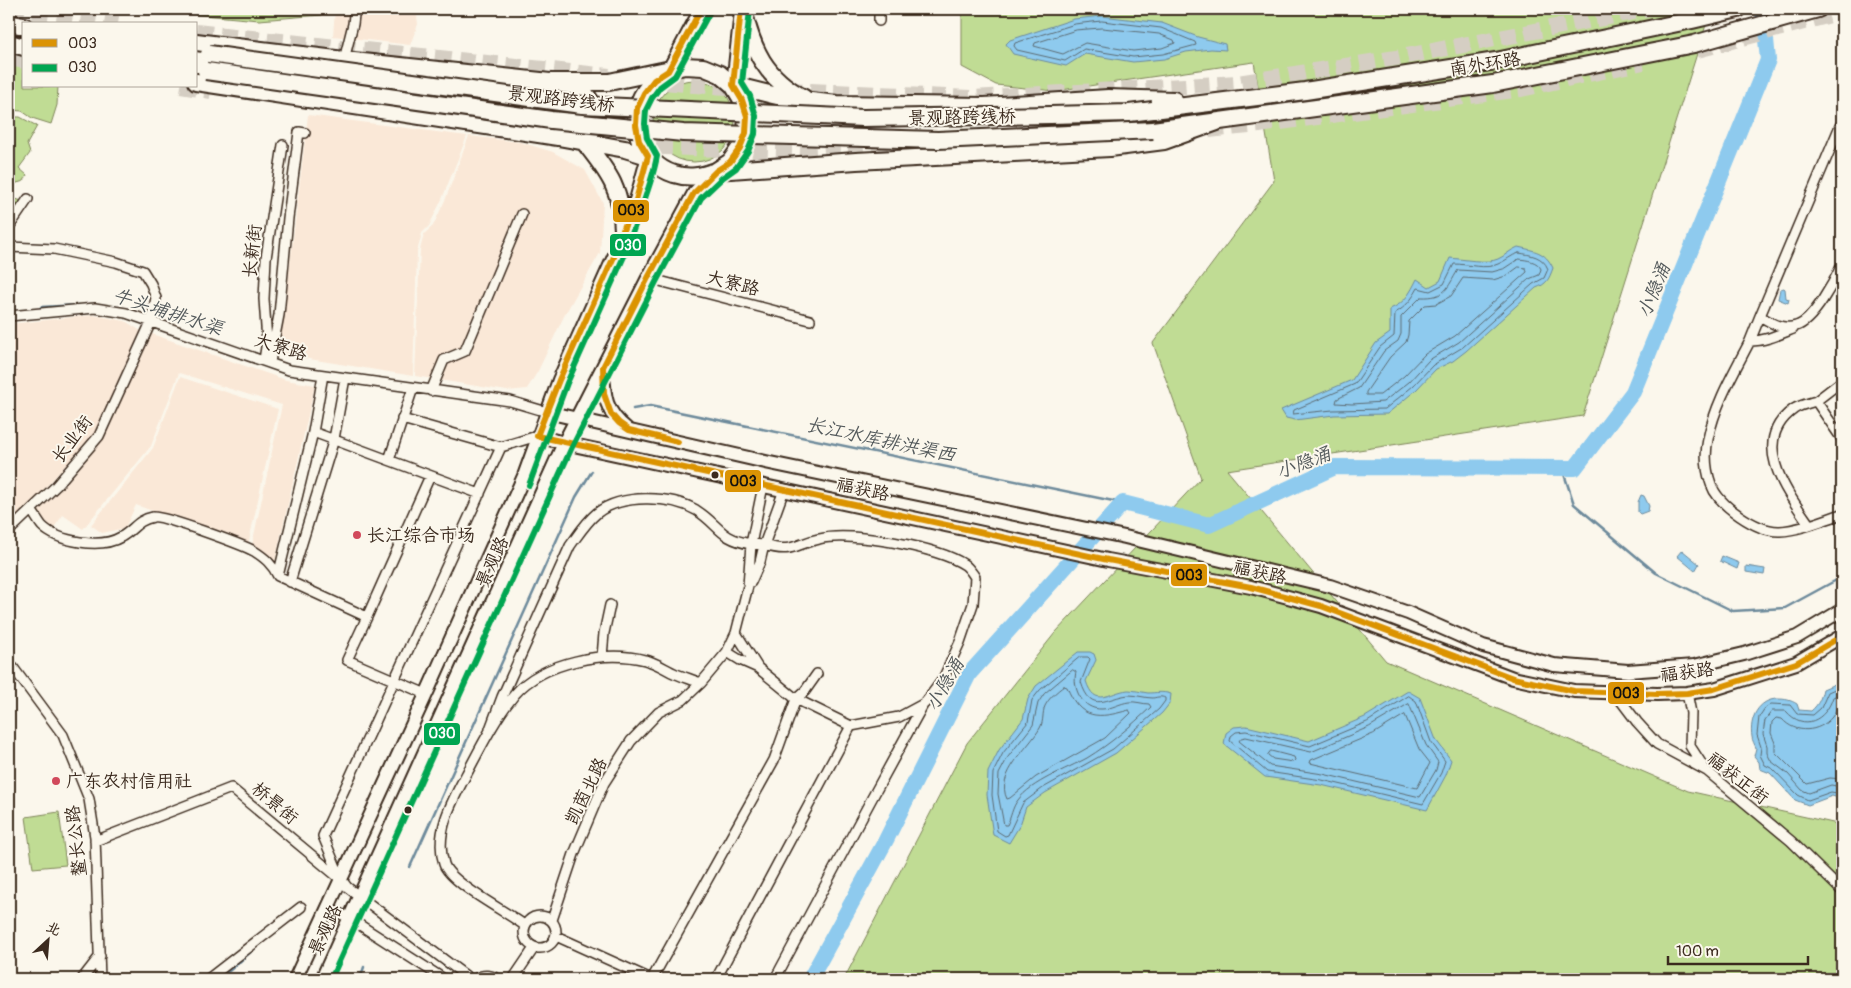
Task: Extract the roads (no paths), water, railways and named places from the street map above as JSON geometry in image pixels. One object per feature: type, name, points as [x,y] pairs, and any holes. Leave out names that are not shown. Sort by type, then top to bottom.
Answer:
[{"type":"highway","points":[[742,9],[750,38],[760,59],[770,73],[789,90],[810,101]]},
{"type":"highway","name":"南外环路","points":[[1152,110],[1304,91],[1496,62],[1738,9]]},
{"type":"highway","name":"南外环路","points":[[1153,130],[1493,84],[1694,44],[1810,12]]},
{"type":"highway","points":[[9,23],[22,26]]},
{"type":"highway","points":[[198,42],[550,82],[609,82],[685,66],[703,68],[720,74],[733,85],[742,100],[747,116],[746,133],[740,148],[730,162],[716,171]]},
{"type":"highway","points":[[9,43],[22,46]]},
{"type":"highway","name":"景观路跨线桥","points":[[203,53],[582,105],[863,118],[1129,113],[1152,110]]},
{"type":"highway","points":[[668,71],[654,80],[644,93],[637,108],[636,125],[640,141],[648,156],[663,169],[673,174],[695,176],[716,171],[856,161],[1110,148],[1164,141],[1217,122]]},
{"type":"highway","points":[[200,74],[625,149],[648,156]]},
{"type":"highway","name":"景观路跨线桥","points":[[200,74],[551,120],[683,133],[938,140],[1153,130]]},
{"type":"highway","points":[[550,82],[576,88],[586,94],[597,116],[590,132],[580,136],[558,137]]},
{"type":"highway","points":[[733,85],[785,98],[837,104],[984,106],[1132,98],[1217,102]]},
{"type":"highway","points":[[585,143],[611,178],[622,210],[623,230]]},
{"type":"street","points":[[668,71],[701,9]]},
{"type":"street","points":[[733,85],[742,9]]},
{"type":"street","points":[[878,9],[880,21]]},
{"type":"street","points":[[344,60],[354,15]]},
{"type":"street","points":[[1841,124],[1750,341],[1714,416],[1707,464],[1711,485],[1728,506],[1745,520],[1764,530],[1780,531],[1842,514]]},
{"type":"street","points":[[267,361],[279,315],[288,218],[299,132],[305,133]]},
{"type":"street","name":"长新街","points":[[267,361],[264,298],[266,258],[282,145]]},
{"type":"street","name":"景观路","points":[[295,979],[524,476],[559,380],[617,250],[636,200],[648,156]]},
{"type":"street","name":"景观路","points":[[322,979],[564,443],[648,278],[694,194],[716,171]]},
{"type":"street","points":[[9,227],[28,199]]},
{"type":"street","points":[[431,391],[444,360],[465,351],[522,214]]},
{"type":"street","points":[[9,247],[54,249],[116,262],[143,271],[151,284],[156,298],[151,319]]},
{"type":"street","points":[[1750,341],[1772,337],[1798,326],[1814,311],[1829,292],[1842,265]]},
{"type":"street","name":"大寮路","points":[[648,278],[810,320]]},
{"type":"street","name":"大寮路","points":[[9,316],[95,308],[151,319],[289,370],[431,391],[510,400],[547,412]]},
{"type":"street","points":[[1760,316],[1774,325],[1787,328],[1798,326]]},
{"type":"street","name":"长业街","points":[[9,531],[56,486],[99,436],[151,319]]},
{"type":"street","points":[[604,367],[604,394],[611,414],[618,423],[629,430]]},
{"type":"street","points":[[278,576],[313,432],[323,375]]},
{"type":"street","points":[[290,582],[334,439],[345,378]]},
{"type":"street","points":[[1809,524],[1791,499],[1779,476],[1772,451],[1774,433],[1783,418],[1796,408],[1816,400],[1842,381]]},
{"type":"street","points":[[389,460],[413,388]]},
{"type":"street","points":[[1816,400],[1842,439]]},
{"type":"street","name":"福获路","points":[[547,412],[770,463],[1125,537],[1330,586],[1408,613],[1483,646],[1554,665],[1628,671],[1694,666],[1744,654],[1797,637],[1842,610]]},
{"type":"street","points":[[402,420],[502,447],[537,436]]},
{"type":"street","points":[[313,432],[480,494]]},
{"type":"street","name":"福获路","points":[[537,436],[1108,560],[1251,587],[1322,606],[1513,678],[1574,691],[1657,694],[1687,693],[1714,689],[1796,663],[1842,636]]},
{"type":"street","points":[[470,979],[347,887],[340,879],[323,836],[502,447]]},
{"type":"street","points":[[426,694],[348,660],[430,476]]},
{"type":"street","points":[[748,586],[754,520],[763,486]]},
{"type":"street","points":[[748,586],[760,562],[764,545],[784,490]]},
{"type":"street","points":[[524,925],[460,882],[444,865],[441,838],[447,815],[490,729],[513,672],[570,546],[582,529],[598,513],[615,503],[635,499],[655,499],[696,510],[723,534],[736,541],[764,545],[778,550],[795,548],[819,538],[846,536],[936,552],[965,566],[975,577],[973,604],[960,642],[943,679],[924,703],[775,979]]},
{"type":"street","points":[[32,510],[42,526],[66,540],[96,544],[121,538],[139,521],[155,516],[252,550],[272,564],[278,576],[367,617]]},
{"type":"street","name":"凯茵北路","points":[[552,920],[574,854],[604,783],[631,741],[659,712],[683,700],[701,683],[727,652],[736,633],[748,586]]},
{"type":"street","points":[[602,657],[604,633],[610,605]]},
{"type":"street","points":[[736,633],[758,668]]},
{"type":"street","points":[[727,652],[758,668],[796,699],[851,726],[899,717],[924,703]]},
{"type":"street","points":[[490,729],[516,693],[532,680],[557,667],[581,660],[622,656],[647,660],[676,674],[701,683]]},
{"type":"street","name":"鳌长公路","points":[[9,662],[62,735],[89,799],[96,841],[100,979]]},
{"type":"street","points":[[556,936],[652,979],[774,760],[796,699],[805,691],[817,674]]},
{"type":"street","name":"福获正街","points":[[1615,692],[1637,722],[1657,744],[1706,771],[1791,841],[1842,891]]},
{"type":"street","points":[[1687,693],[1690,713],[1690,746],[1706,771]]},
{"type":"street","points":[[716,979],[851,726]]},
{"type":"street","name":"桥景街","points":[[96,841],[231,788],[340,879]]},
{"type":"street","points":[[208,979],[301,907]]},
{"type":"street","points":[[325,912],[338,912],[350,918],[444,979]]},
{"type":"street","points":[[536,915],[552,920],[555,925],[556,936],[554,941],[545,947],[534,948],[526,941],[524,925],[527,921],[536,915]]},
{"type":"street","points":[[513,979],[534,948]]},
{"type":"street","points":[[82,979],[100,956]]},
{"type":"street","points":[[475,979],[491,976],[498,979]]},
{"type":"water","points":[[1102,16],[1162,23],[1198,37],[1225,44],[1226,50],[1211,49],[1186,52],[1164,59],[1133,62],[1085,54],[1066,66],[1013,54],[1006,44],[1010,40],[1074,19]]},
{"type":"water","points":[[1518,247],[1539,253],[1547,258],[1553,268],[1547,281],[1536,288],[1466,351],[1453,361],[1436,369],[1416,390],[1387,414],[1334,415],[1295,420],[1286,418],[1281,410],[1352,380],[1376,343],[1390,333],[1390,309],[1400,304],[1417,279],[1429,287],[1440,281],[1450,258],[1482,261],[1494,260],[1501,258]]},
{"type":"water","points":[[1784,288],[1786,298],[1789,299],[1788,303],[1778,299],[1780,289]]},
{"type":"water","points":[[1641,495],[1644,496],[1649,506],[1648,511],[1640,514],[1638,512],[1638,502]]},
{"type":"water","points":[[1682,550],[1699,564],[1695,571],[1677,556]]},
{"type":"water","points":[[1722,556],[1739,563],[1737,569],[1720,561]]},
{"type":"water","points":[[1746,566],[1765,569],[1764,575],[1746,572]]},
{"type":"water","points":[[1078,652],[1094,654],[1096,660],[1086,681],[1090,690],[1098,697],[1128,690],[1165,693],[1171,694],[1170,703],[1162,713],[1116,753],[1045,793],[1026,807],[1020,825],[1009,843],[993,835],[987,795],[988,772],[999,750],[1023,719],[1028,699],[1036,686]]},
{"type":"water","points":[[1842,681],[1842,799],[1832,796],[1808,805],[1795,800],[1770,773],[1760,769],[1759,762],[1754,756],[1756,748],[1752,738],[1752,723],[1760,706],[1771,700],[1788,700],[1797,704],[1799,710],[1811,711],[1819,701],[1823,689]]},
{"type":"water","points":[[1408,691],[1420,698],[1436,740],[1451,760],[1446,775],[1427,810],[1321,785],[1265,777],[1224,744],[1226,733],[1234,727],[1246,726],[1309,741],[1365,717]]},
{"type":"waterway","name":"小隐涌","points":[[810,979],[886,840],[969,674],[1123,503],[1209,525],[1335,467],[1575,468],[1633,392],[1768,60],[1763,9]]},
{"type":"waterway","name":"牛头埔排水渠","points":[[95,304],[121,308]]},
{"type":"waterway","name":"牛头埔排水渠","points":[[41,307],[79,305]]},
{"type":"waterway","name":"长江水库排洪渠西","points":[[633,409],[650,406],[1123,503]]},
{"type":"waterway","points":[[1562,468],[1574,504],[1656,573],[1733,611],[1785,608],[1842,577]]},
{"type":"waterway","name":"长江水库排洪渠西","points":[[410,867],[576,497],[592,471]]},
{"type":"waterway","points":[[220,979],[254,949]]},
{"type":"waterway","name":"长江水库排洪渠西","points":[[360,979],[364,967]]},
{"type":"tunnel","points":[[786,90],[972,98],[1238,83],[1396,58],[1649,9]]},
{"type":"tunnel","points":[[9,10],[102,22]]},
{"type":"tunnel","points":[[1697,50],[1842,12]]},
{"type":"tunnel","points":[[198,32],[609,76]]},
{"type":"tunnel","points":[[9,58],[22,61]]},
{"type":"tunnel","points":[[1209,130],[1259,125],[1521,89],[1643,62]]},
{"type":"tunnel","points":[[643,80],[744,88]]},
{"type":"tunnel","points":[[193,88],[211,91]]},
{"type":"tunnel","points":[[987,146],[1042,144]]},
{"type":"tunnel","points":[[632,146],[810,152],[947,147]]},
{"type":"place","name":"长江综合市场","points":[[357,535]]},
{"type":"place","name":"广东农村信用社","points":[[56,781]]}]
